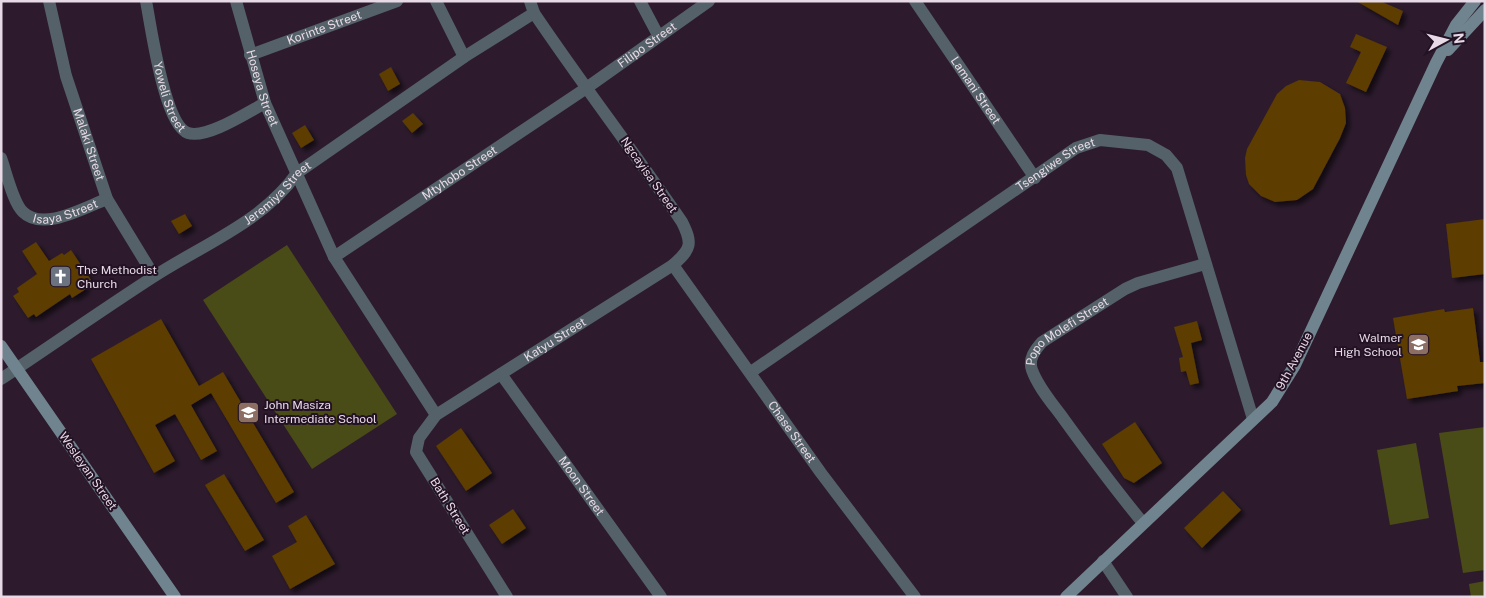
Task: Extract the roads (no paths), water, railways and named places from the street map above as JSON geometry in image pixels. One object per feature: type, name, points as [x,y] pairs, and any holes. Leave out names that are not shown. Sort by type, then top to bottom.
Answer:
[{"type":"street","name":"Malaki Street","points":[[49,1],[66,76],[107,198],[154,276]]},
{"type":"street","name":"Yoweli Street","points":[[146,1],[166,99],[175,122],[181,128],[194,134],[210,131],[266,103]]},
{"type":"street","name":"Hoseya Street","points":[[236,1],[250,55],[266,103],[297,172]]},
{"type":"street","name":"Korinte Street","points":[[250,55],[397,1]]},
{"type":"street","points":[[436,1],[464,57]]},
{"type":"street","points":[[640,1],[658,35]]},
{"type":"street","name":"Filipo Street","points":[[585,89],[708,1]]},
{"type":"street","name":"Lamani Street","points":[[915,1],[1035,178]]},
{"type":"street","name":"9th Avenue","points":[[1066,597],[1272,402],[1295,365],[1436,63],[1456,25],[1475,1]]},
{"type":"street","name":"Jeremiya Street","points":[[1,379],[154,276],[259,212],[287,186],[297,172],[464,57],[532,7]]},
{"type":"street","name":"Ngcayisa Street","points":[[532,7],[585,89],[630,146],[689,235],[690,242],[687,251],[673,265]]},
{"type":"street","name":"9th Avenue","points":[[1436,63],[1485,10]]},
{"type":"street","name":"Mtyhobo Street","points":[[334,256],[585,89]]},
{"type":"street","name":"Tsengiwe Street","points":[[751,372],[1076,148],[1100,140],[1156,148],[1166,154],[1177,168],[1253,419]]},
{"type":"street","name":"Isaya Street","points":[[1,158],[22,212],[33,218],[50,220],[107,198]]},
{"type":"street","points":[[297,172],[334,256],[436,415]]},
{"type":"street","name":"Popo Molefi Street","points":[[1143,523],[1101,471],[1043,391],[1031,368],[1031,359],[1034,351],[1042,342],[1125,289],[1138,283],[1205,264]]},
{"type":"street","name":"Chase Street","points":[[673,265],[751,372],[821,473],[915,597]]},
{"type":"street","name":"Katyu Street","points":[[436,415],[673,265]]},
{"type":"street","name":"Wesleyan Street","points":[[1,346],[174,597]]},
{"type":"street","name":"Moon Street","points":[[501,374],[661,597]]},
{"type":"street","name":"Bath Street","points":[[436,415],[419,438],[416,452],[507,597]]},
{"type":"street","points":[[1103,562],[1127,597]]},
{"type":"place","name":"The Methodist Church","points":[[61,277]]},
{"type":"place","name":"Walmer High School","points":[[1418,345]]},
{"type":"place","name":"John Masiza Intermediate School","points":[[248,412]]}]
